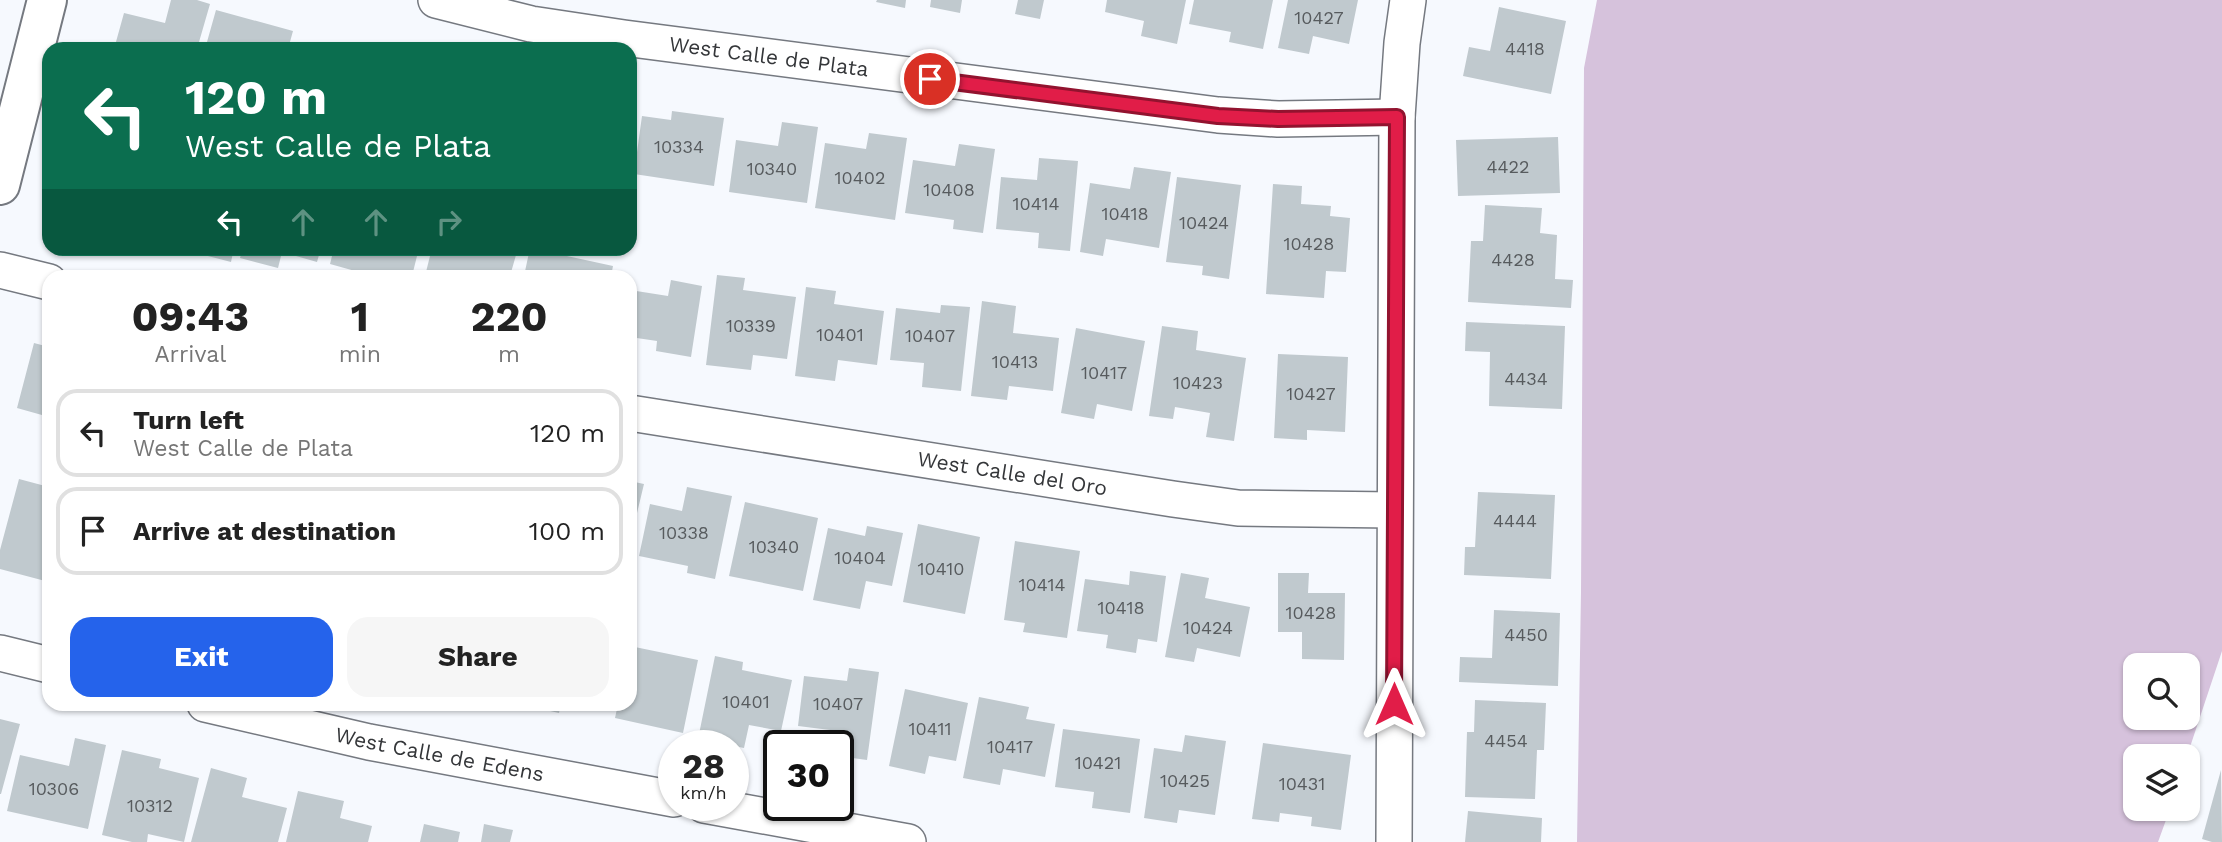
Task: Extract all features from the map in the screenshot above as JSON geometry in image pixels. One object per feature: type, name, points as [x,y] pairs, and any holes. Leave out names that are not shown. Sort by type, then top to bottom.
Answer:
[{"type":"street","points":[[0,185],[47,0]]},
{"type":"street","name":"West Calle de Plata","points":[[436,0],[531,24],[624,38],[1218,116],[1278,119],[1397,117]]},
{"type":"street","points":[[1394,842],[1397,117],[1408,0]]},
{"type":"street","points":[[0,270],[42,280]]},
{"type":"street","name":"West Calle del Oro","points":[[637,414],[1238,508],[1394,510]]},
{"type":"street","points":[[0,653],[42,663]]},
{"type":"street","name":"West Calle de Edens","points":[[235,711],[369,742],[658,796]]},
{"type":"street","points":[[749,813],[908,842]]},
{"type":"shaded area","points":[[1597,0],[2222,0],[2222,651],[2200,717],[2200,653],[2123,653],[2123,730],[2196,730],[2191,744],[2123,744],[2123,821],[2166,821],[2158,842],[1577,842],[1584,68]]},
{"type":"building","points":[[171,0],[197,0],[210,4],[199,42],[116,42],[124,13],[165,23]]},
{"type":"building","points":[[906,0],[905,8],[876,2]]},
{"type":"building","points":[[931,0],[962,0],[960,13],[930,7]]},
{"type":"building","points":[[1018,0],[1044,0],[1040,19],[1015,14]]},
{"type":"building","points":[[1107,0],[1186,0],[1177,44],[1141,36],[1144,21],[1105,12]]},
{"type":"building","points":[[1194,0],[1273,0],[1263,49],[1229,42],[1231,32],[1189,24]]},
{"type":"building","points":[[1288,0],[1358,0],[1349,44],[1313,36],[1309,54],[1278,48]]},
{"type":"building","points":[[1499,7],[1566,21],[1551,94],[1463,76],[1469,47],[1490,51]]},
{"type":"building","points":[[216,10],[293,31],[290,42],[207,42]]},
{"type":"building","points":[[672,111],[724,118],[714,186],[637,174],[642,116],[671,120]]},
{"type":"building","points":[[782,122],[818,127],[807,203],[729,192],[736,140],[778,146]]},
{"type":"building","points":[[869,133],[907,138],[895,220],[815,208],[825,143],[866,149]]},
{"type":"building","points":[[1558,137],[1560,193],[1458,196],[1456,140]]},
{"type":"building","points":[[959,144],[995,149],[983,233],[953,229],[954,220],[905,213],[913,160],[955,166]]},
{"type":"building","points":[[1039,158],[1078,161],[1070,251],[1038,248],[1039,233],[996,229],[1001,177],[1037,180]]},
{"type":"building","points":[[1134,167],[1171,172],[1159,248],[1106,239],[1103,256],[1080,252],[1090,183],[1130,189]]},
{"type":"building","points":[[1177,177],[1241,185],[1229,279],[1202,275],[1203,266],[1166,262]]},
{"type":"building","points":[[1273,184],[1302,186],[1301,204],[1331,206],[1330,216],[1350,218],[1346,272],[1326,271],[1324,298],[1266,294]]},
{"type":"building","points":[[1485,205],[1542,208],[1540,233],[1557,235],[1555,279],[1573,280],[1571,308],[1468,302],[1471,241],[1483,241]]},
{"type":"building","points":[[208,256],[232,256],[231,262]]},
{"type":"building","points":[[241,256],[281,256],[278,268]]},
{"type":"building","points":[[296,256],[319,256],[317,262]]},
{"type":"building","points":[[332,256],[417,256],[414,270],[352,270],[330,264]]},
{"type":"building","points":[[430,256],[516,256],[512,270],[426,270]]},
{"type":"building","points":[[528,256],[567,256],[613,266],[612,270],[525,270]]},
{"type":"building","points":[[717,275],[745,278],[743,290],[796,297],[787,359],[753,355],[751,370],[706,365]]},
{"type":"building","points":[[671,280],[702,286],[691,357],[656,351],[657,341],[637,338],[637,291],[668,296]]},
{"type":"building","points":[[806,287],[836,291],[834,304],[884,311],[877,365],[838,360],[835,381],[795,376]]},
{"type":"building","points":[[982,301],[1016,306],[1013,333],[1059,338],[1053,391],[1009,386],[1007,400],[971,396]]},
{"type":"building","points":[[941,305],[970,307],[961,391],[922,387],[924,363],[890,360],[896,308],[940,313]]},
{"type":"building","points":[[1466,322],[1565,326],[1562,409],[1489,406],[1490,352],[1465,351]]},
{"type":"building","points":[[1162,326],[1198,331],[1196,350],[1246,358],[1234,441],[1206,437],[1210,413],[1175,407],[1173,419],[1149,416]]},
{"type":"building","points":[[1076,328],[1145,341],[1132,411],[1097,404],[1094,419],[1061,413]]},
{"type":"building","points":[[34,343],[42,345],[42,415],[17,408]]},
{"type":"building","points":[[1278,354],[1348,357],[1345,432],[1307,430],[1307,440],[1274,438]]},
{"type":"building","points":[[19,479],[42,485],[42,580],[0,569],[0,550]]},
{"type":"building","points":[[637,482],[644,484],[637,513]]},
{"type":"building","points":[[687,487],[732,496],[715,579],[687,573],[688,566],[639,556],[650,504],[682,511]]},
{"type":"building","points":[[1478,492],[1555,495],[1551,579],[1464,575],[1465,547],[1475,547]]},
{"type":"building","points":[[745,502],[818,518],[803,591],[729,576]]},
{"type":"building","points":[[918,524],[980,537],[965,614],[903,602]]},
{"type":"building","points":[[867,526],[903,533],[892,586],[866,581],[860,609],[813,600],[828,528],[865,536]]},
{"type":"building","points":[[1015,541],[1080,551],[1067,638],[1023,632],[1025,623],[1004,620]]},
{"type":"building","points":[[1130,571],[1166,576],[1157,642],[1138,639],[1136,653],[1106,648],[1108,635],[1077,631],[1085,579],[1129,585]]},
{"type":"building","points":[[1181,573],[1209,578],[1205,598],[1250,607],[1240,657],[1197,648],[1194,662],[1165,657]]},
{"type":"building","points":[[1278,573],[1309,573],[1308,593],[1345,593],[1344,660],[1302,659],[1302,632],[1278,632]]},
{"type":"building","points":[[1494,610],[1560,613],[1558,686],[1459,682],[1460,657],[1492,658]]},
{"type":"building","points":[[637,647],[698,660],[684,730],[669,730],[615,718],[616,711],[637,711]]},
{"type":"building","points":[[715,656],[743,662],[742,670],[792,680],[781,730],[749,725],[748,730],[700,730]]},
{"type":"building","points":[[849,668],[879,672],[867,760],[854,758],[854,730],[798,726],[804,676],[847,681]]},
{"type":"building","points":[[905,689],[968,703],[956,761],[929,756],[925,774],[889,766]]},
{"type":"building","points":[[979,697],[1029,707],[1026,719],[1055,724],[1045,777],[1003,769],[1000,785],[963,778]]},
{"type":"building","points":[[1475,700],[1546,703],[1544,750],[1537,750],[1535,799],[1465,797],[1467,732],[1474,732]]},
{"type":"building","points":[[0,719],[20,724],[1,794],[0,794]]},
{"type":"building","points":[[1063,729],[1140,739],[1130,813],[1092,808],[1094,792],[1055,787]]},
{"type":"building","points":[[1185,735],[1226,741],[1215,815],[1179,810],[1177,823],[1144,818],[1154,748],[1182,752]]},
{"type":"building","points":[[75,738],[106,745],[88,829],[7,811],[20,755],[69,766]]},
{"type":"building","points":[[1263,743],[1351,755],[1341,830],[1311,826],[1312,817],[1280,813],[1279,822],[1252,819]]},
{"type":"building","points":[[122,750],[161,759],[159,768],[199,778],[184,842],[148,834],[147,842],[132,842],[102,835]]},
{"type":"building","points":[[211,768],[247,778],[242,797],[287,808],[278,842],[191,842]]},
{"type":"building","points":[[2221,770],[2222,842],[2212,842],[2202,839]]},
{"type":"building","points":[[298,791],[344,801],[340,818],[372,826],[368,842],[286,842]]},
{"type":"building","points":[[1468,811],[1542,818],[1541,842],[1465,842]]},
{"type":"building","points":[[424,824],[460,832],[458,842],[420,842]]},
{"type":"building","points":[[484,824],[513,830],[510,842],[481,842]]},
{"type":"route","points":[[930,79],[1218,116],[1278,119],[1397,117],[1394,704]]}]
